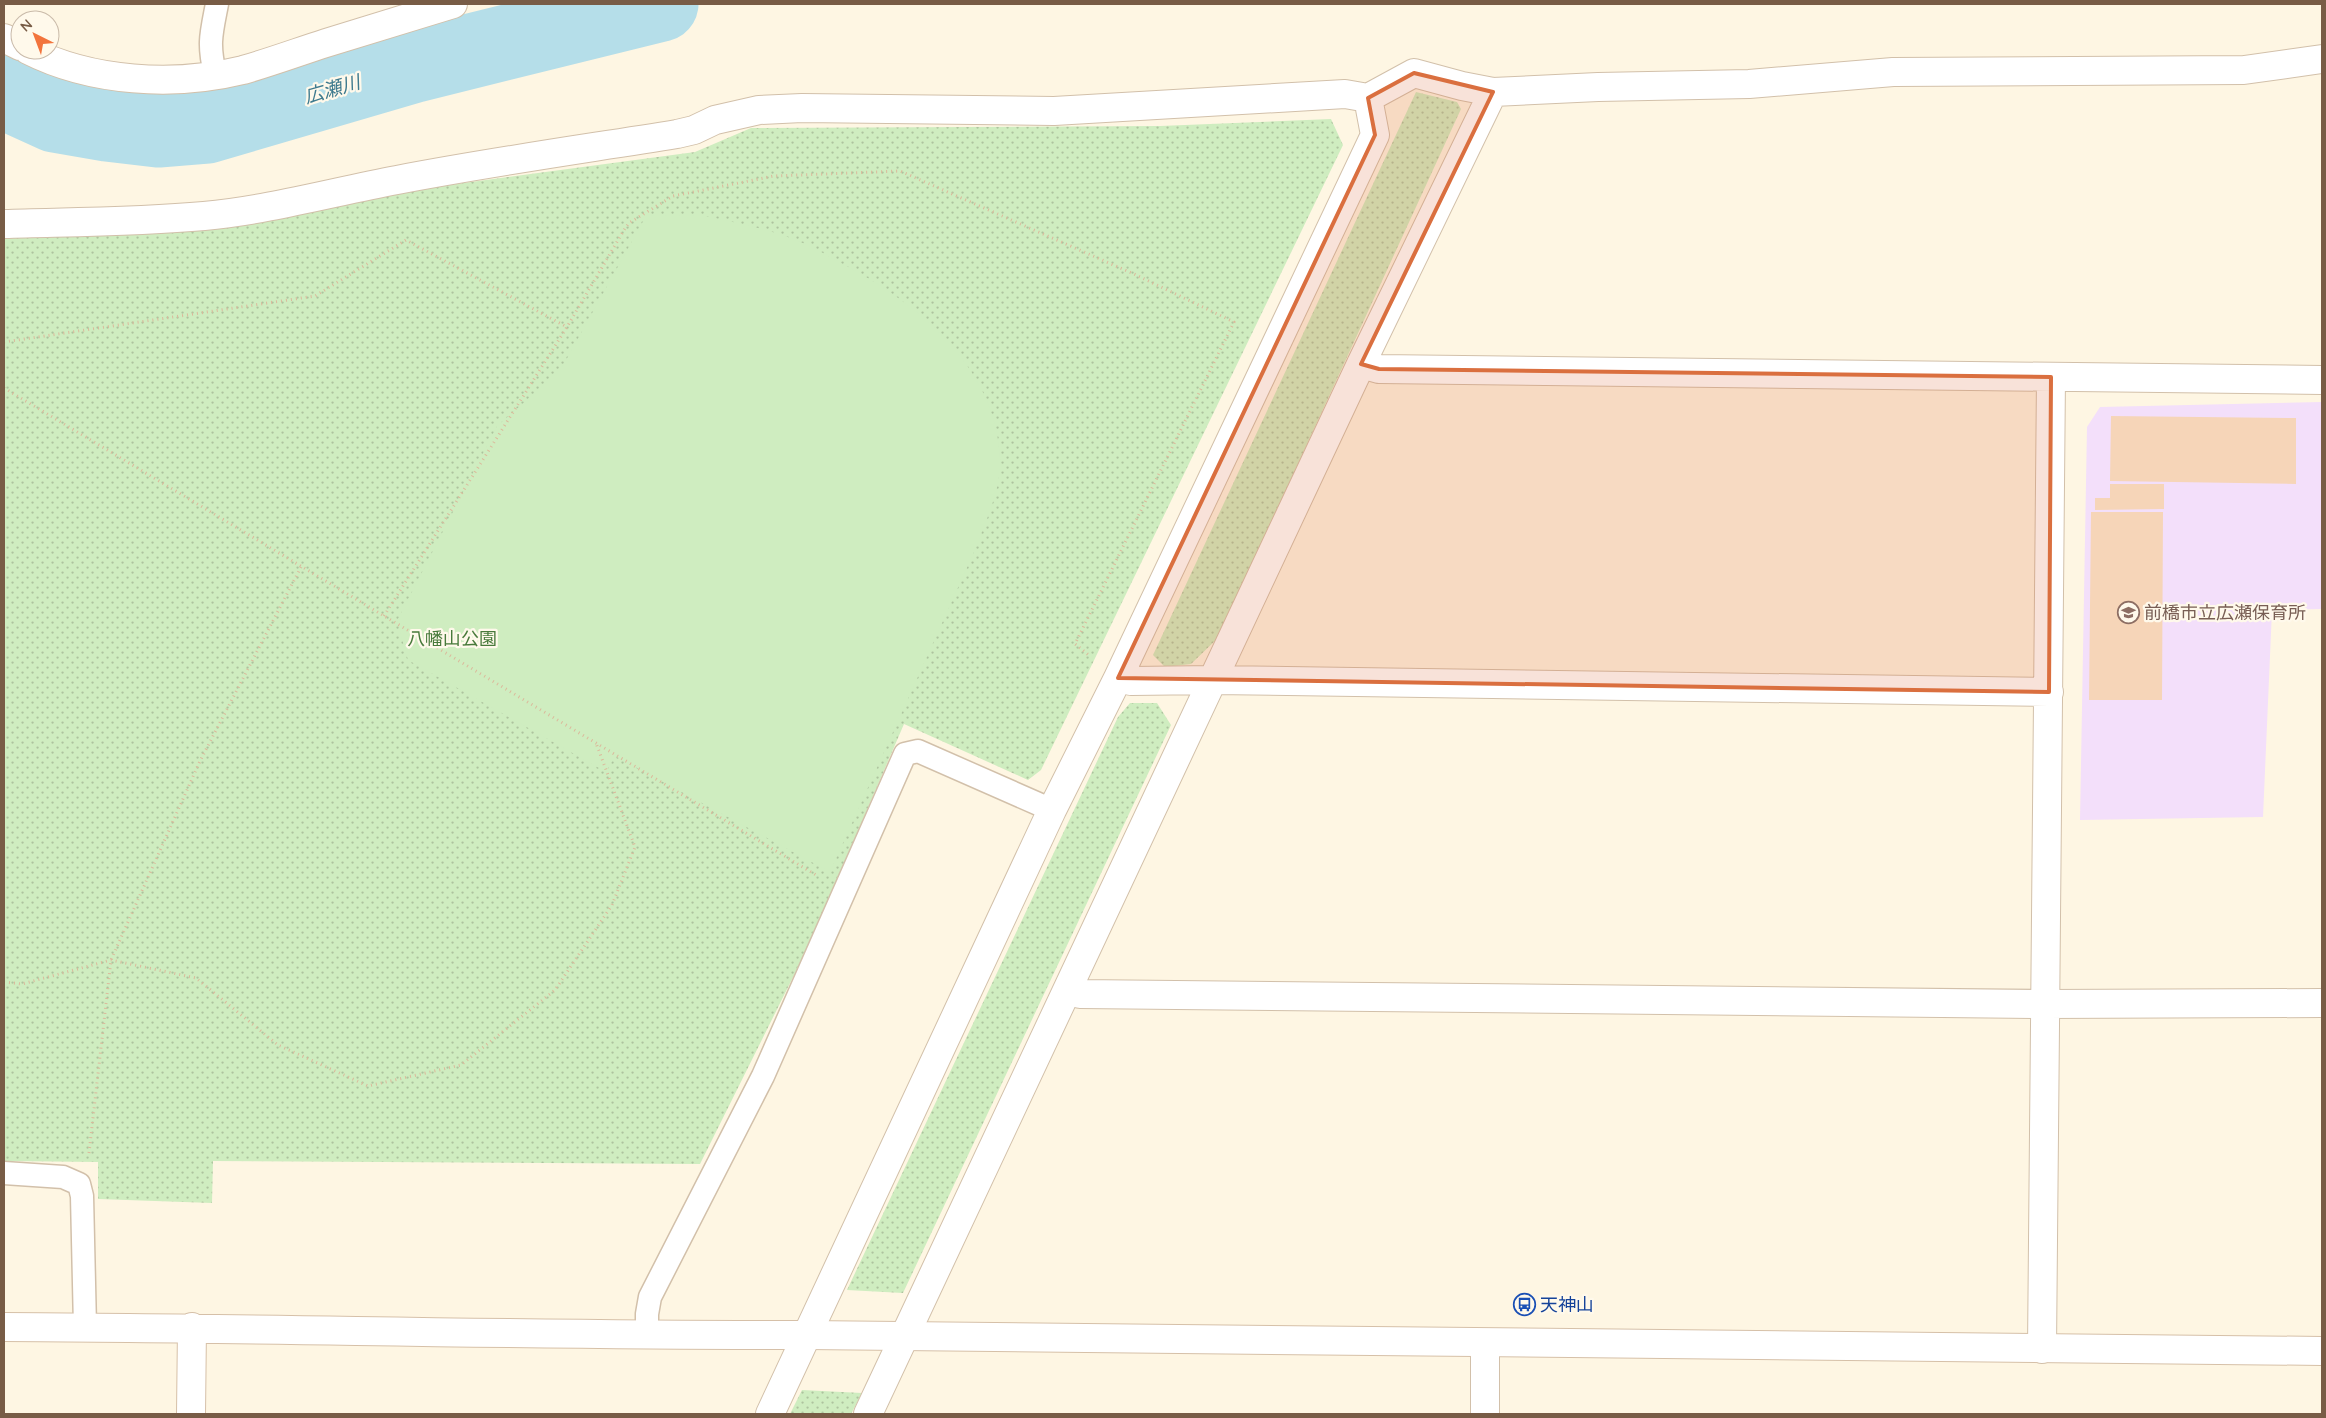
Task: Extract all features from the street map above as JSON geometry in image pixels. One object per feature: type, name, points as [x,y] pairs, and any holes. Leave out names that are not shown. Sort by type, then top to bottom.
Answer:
[{"type":"street","points":[[55,60],[77,68],[110,74],[172,80],[215,74],[242,70],[452,4]]},
{"type":"street","points":[[4,224],[82,223],[204,216],[265,207],[336,191],[454,169],[677,134],[694,130],[715,120],[759,110],[802,108],[1054,111],[1346,94],[1368,98],[1414,73],[1462,86],[1494,92],[1598,87],[1749,84],[1893,72],[2244,70],[2322,59]]},
{"type":"street","points":[[868,1414],[1361,364],[1494,92]]},
{"type":"street","points":[[770,1414],[1052,810],[1118,678],[1375,136],[1368,98]]},
{"type":"street","points":[[1361,364],[1379,369],[2322,380]]},
{"type":"street","points":[[2042,1349],[2051,377]]},
{"type":"street","points":[[1118,678],[1131,680],[2049,692]]},
{"type":"street","points":[[1068,991],[1080,994],[2046,1004],[2322,1003]]},
{"type":"street","points":[[4,1327],[192,1327],[647,1336],[807,1335],[2322,1352]]},
{"type":"street","points":[[191,1414],[192,1327]]},
{"type":"street","points":[[1485,1343],[1485,1414]]},
{"type":"lane","points":[[215,74],[209,40],[217,4]]},
{"type":"lane","points":[[647,1336],[647,1314],[650,1297],[763,1076],[905,754],[918,751],[1052,810]]},
{"type":"lane","points":[[4,1173],[63,1177],[79,1184],[82,1196],[85,1327]]},
{"type":"path","points":[[384,616],[567,327],[629,223],[673,196],[774,176],[900,171],[1134,274],[1234,322],[1075,644],[1118,678]]},
{"type":"path","points":[[4,342],[315,296],[406,240],[567,327]]},
{"type":"path","points":[[4,388],[844,892]]},
{"type":"path","points":[[79,1184],[90,1150],[111,960],[200,761],[301,567]]},
{"type":"path","points":[[4,982],[22,984],[111,960],[196,978],[278,1045],[368,1086],[461,1065],[555,990],[612,905],[635,847],[596,743]]},
{"type":"highlighted area","points":[[1414,73],[1493,92],[1361,364],[1379,369],[2051,377],[2049,692],[1118,678],[1375,135],[1368,98]]},
{"type":"shaded area","points":[[2322,402],[2322,609],[2272,610],[2263,817],[2080,820],[2087,427],[2100,407]]},
{"type":"green space","points":[[1416,92],[1457,102],[1461,109],[1218,638],[1191,664],[1165,667],[1153,655]]},
{"type":"green space","name":"八幡山公園","points":[[1331,119],[1343,145],[1041,770],[1028,780],[904,724],[808,947],[700,1164],[213,1161],[212,1203],[98,1199],[98,1162],[4,1161],[4,234],[382,194],[695,152],[751,128],[1160,126]]},
{"type":"green space","points":[[699,215],[786,236],[817,250],[893,294],[920,315],[944,338],[966,364],[983,392],[995,423],[1000,469],[996,493],[988,517],[830,872],[615,756],[606,772],[408,660],[397,621],[497,426],[560,371],[646,216]]},
{"type":"green space","points":[[1130,703],[1157,703],[1171,725],[903,1293],[847,1290],[1118,717]]},
{"type":"green space","points":[[802,1390],[862,1393],[851,1414],[790,1414]]},
{"type":"building","points":[[2111,416],[2296,418],[2296,484],[2110,481]]},
{"type":"building","points":[[2110,484],[2164,484],[2164,509],[2095,510],[2095,498],[2110,498]]},
{"type":"building","points":[[2091,512],[2163,512],[2162,700],[2089,700]]},
{"type":"waterway","name":"広瀬川","points":[[4,92],[55,115],[107,124],[158,130],[207,126],[415,65],[661,4]]},
{"type":"place","name":"前橋市立広瀬保育所","points":[[2128,613]]},
{"type":"place","name":"天神山","points":[[1524,1305]]}]
